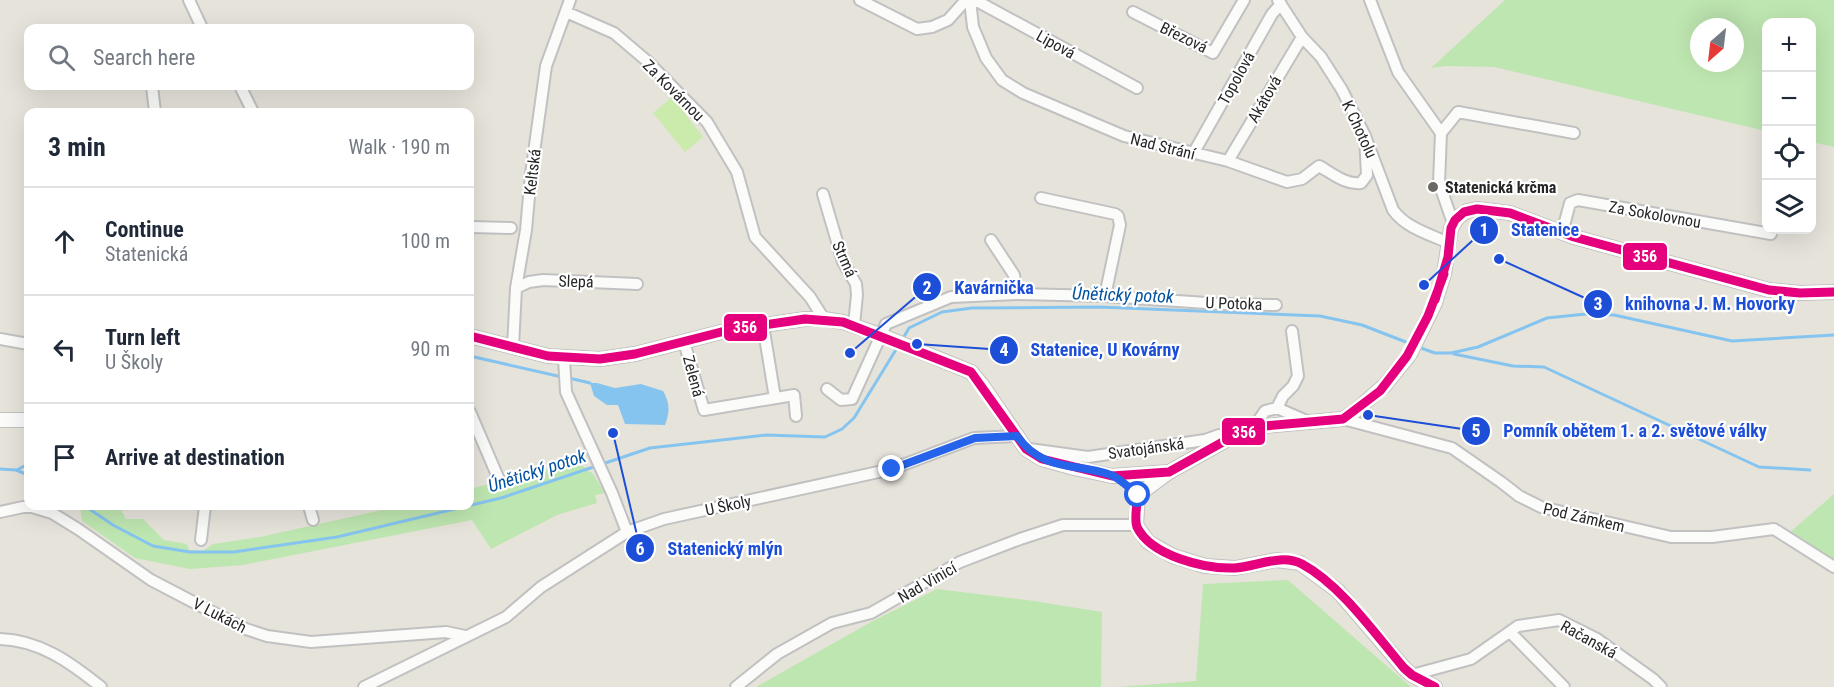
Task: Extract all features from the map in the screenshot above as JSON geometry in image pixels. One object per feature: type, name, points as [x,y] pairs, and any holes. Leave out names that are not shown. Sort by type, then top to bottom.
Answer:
[{"type":"street","points":[[189,0],[200,24]]},
{"type":"street","name":"Keltská","points":[[513,347],[516,288],[526,230],[531,174],[546,66],[570,0]]},
{"type":"street","points":[[860,0],[916,29],[932,27],[948,20],[968,0]]},
{"type":"street","name":"Nad Strání","points":[[968,0],[973,27],[986,58],[1002,80],[1023,93],[1124,136],[1228,162],[1287,182],[1302,179],[1318,166],[1346,182],[1361,183],[1367,175],[1365,136]]},
{"type":"street","name":"Lipová","points":[[975,0],[1137,88]]},
{"type":"street","name":"Březová","points":[[1133,12],[1212,53],[1244,0]]},
{"type":"street","points":[[1370,0],[1398,72],[1441,133]]},
{"type":"street","name":"Topolová","points":[[1193,154],[1280,2]]},
{"type":"street","name":"K Chotolu","points":[[1280,2],[1302,37],[1322,57],[1342,90],[1365,136],[1393,210],[1407,225],[1449,243]]},
{"type":"street","name":"Za Kovárnou","points":[[566,12],[614,33],[647,61],[707,122],[737,172],[755,237],[810,297],[824,319]]},
{"type":"street","name":"Akátová","points":[[1228,162],[1302,37]]},
{"type":"street","points":[[152,90],[154,108]]},
{"type":"street","points":[[242,90],[251,108]]},
{"type":"street","points":[[1453,223],[1439,183],[1441,133],[1458,112],[1574,133]]},
{"type":"street","name":"Strmá","points":[[823,194],[843,262],[857,288],[854,325]]},
{"type":"street","points":[[1041,198],[1118,216],[1120,225],[1105,296]]},
{"type":"street","name":"Za Sokolovnou","points":[[1562,233],[1570,203],[1578,200],[1762,232]]},
{"type":"street","points":[[1435,687],[1404,668],[1338,591],[1300,563],[1276,560],[1235,568],[1205,566],[1173,556],[1148,542],[1136,525],[1138,495],[1169,472],[1254,427],[1343,418],[1354,412],[1385,385],[1410,354],[1434,303],[1444,273],[1453,223],[1467,211],[1486,210],[1510,213],[1562,233],[1769,290],[1800,293],[1834,292]]},
{"type":"street","points":[[474,227],[511,228]]},
{"type":"street","points":[[991,240],[1014,275],[1017,294]]},
{"type":"street","name":"Slepá","points":[[516,288],[529,282],[543,280],[637,284]]},
{"type":"street","name":"U Potoka","points":[[885,337],[886,324],[951,297],[1017,294],[1105,296],[1221,304],[1276,305]]},
{"type":"street","points":[[474,337],[564,359],[600,359],[635,354],[729,330],[824,319],[854,325],[970,372],[982,385],[1026,449],[1042,459],[1113,476],[1169,472]]},
{"type":"street","points":[[763,325],[775,398],[794,395],[796,416]]},
{"type":"street","points":[[1277,408],[1282,396],[1293,386],[1298,376],[1292,331]]},
{"type":"street","points":[[827,389],[841,400],[852,399],[885,337]]},
{"type":"street","points":[[0,339],[24,343]]},
{"type":"street","name":"Zelená","points":[[684,342],[704,410],[775,398]]},
{"type":"street","points":[[564,359],[566,392],[627,532]]},
{"type":"street","points":[[1254,427],[1264,411],[1277,408],[1309,422]]},
{"type":"street","name":"Pod Zámkem","points":[[1343,418],[1452,448],[1519,496],[1541,507],[1671,537],[1712,537],[1774,529],[1834,567]]},
{"type":"street","points":[[0,420],[24,420]]},
{"type":"street","points":[[474,421],[500,482]]},
{"type":"street","name":"Svatojánská","points":[[1026,449],[1088,457],[1206,440],[1219,435],[1230,438]]},
{"type":"street","name":"U Školy","points":[[364,687],[506,617],[541,588],[627,532],[664,519],[892,469],[975,438],[1017,436]]},
{"type":"street","points":[[1113,476],[1138,495]]},
{"type":"street","name":"V Lukách","points":[[0,512],[24,507]]},
{"type":"street","name":"V Lukách","points":[[42,510],[78,529],[151,580],[243,628],[267,636],[311,642],[446,632],[465,636]]},
{"type":"street","points":[[201,540],[205,510]]},
{"type":"street","points":[[310,510],[313,520]]},
{"type":"street","name":"Nad Vinicí","points":[[736,687],[777,654],[832,623],[871,613],[960,562],[1064,525],[1136,525]]},
{"type":"street","name":"Račanská","points":[[1412,675],[1471,659],[1518,626],[1559,620],[1597,639],[1653,679],[1660,687]]},
{"type":"street","points":[[1510,632],[1564,687]]},
{"type":"street","points":[[0,639],[44,648],[74,666],[101,687]]},
{"type":"green space","points":[[1505,0],[1834,0],[1834,147],[1816,143],[1816,18],[1762,18],[1762,130],[1494,67],[1431,68]]},
{"type":"green space","points":[[672,97],[703,137],[685,152],[653,113]]},
{"type":"green space","points":[[576,461],[593,474],[605,493],[595,495],[597,503],[557,515],[491,549],[472,520],[243,565],[190,569],[135,558],[82,521],[81,510],[121,510],[126,519],[143,519],[164,540],[187,544],[189,550],[203,551],[213,544],[260,537],[382,510],[474,510],[474,488]]},
{"type":"green space","points":[[1834,494],[1834,568],[1781,540]]},
{"type":"green space","points":[[1288,580],[1411,687],[1118,687],[1196,681],[1203,584]]},
{"type":"green space","points":[[937,589],[1102,612],[1101,687],[756,687],[871,622]]},
{"type":"water","points":[[590,383],[615,388],[641,384],[663,391],[668,408],[665,425],[625,424],[618,405],[607,405],[594,396]]},
{"type":"waterway","name":"Únětický potok","points":[[902,340],[909,328],[942,312],[972,308],[1099,307],[1320,316],[1362,325],[1411,344]]},
{"type":"waterway","name":"Únětický potok","points":[[1418,347],[1435,353],[1451,353],[1478,347],[1547,318],[1586,314],[1614,315],[1732,341],[1834,335]]},
{"type":"waterway","name":"Únětický potok","points":[[474,504],[501,498],[650,448],[766,435],[825,437],[842,429],[854,418],[897,348]]},
{"type":"waterway","points":[[1454,354],[1513,366],[1544,367],[1759,467],[1810,470]]},
{"type":"waterway","points":[[474,357],[562,377]]},
{"type":"waterway","points":[[569,378],[590,383]]},
{"type":"waterway","points":[[17,470],[24,466]]},
{"type":"waterway","name":"Únětický potok","points":[[0,469],[16,470],[24,473]]},
{"type":"waterway","name":"Únětický potok","points":[[91,510],[113,525],[153,546],[190,552],[234,552],[337,537],[451,510]]},
{"type":"transit line","name":"356","points":[[1435,300],[1448,257],[1451,228],[1455,220],[1464,212],[1477,209],[1510,213],[1574,237],[1769,290],[1800,293],[1834,292]]},
{"type":"transit line","name":"356","points":[[474,337],[548,356],[600,359],[635,354],[729,330],[805,319],[843,322],[971,372],[1026,449],[1042,459],[1112,476],[1169,472],[1254,427],[1343,419],[1380,391],[1407,356],[1428,316],[1444,274]]},
{"type":"transit line","name":"356","points":[[1138,495],[1136,524],[1144,537],[1154,546],[1180,559],[1222,568],[1242,567],[1277,560],[1302,564],[1344,597],[1404,668],[1435,687]]},
{"type":"place","name":"Statenická krčma","points":[[1433,187]]},
{"type":"place","name":"knihovna J. M. Hovorky","points":[[1499,259]]},
{"type":"place","name":"Statenice","points":[[1424,285]]},
{"type":"place","name":"Statenice, U Kovárny","points":[[917,344]]},
{"type":"place","name":"Kavárnička","points":[[850,353]]},
{"type":"place","name":"Pomník obětem 1. a 2. světové války","points":[[1368,415]]},
{"type":"place","name":"Statenický mlýn","points":[[613,433]]},
{"type":"route","points":[[892,469],[975,438],[1017,436],[1026,449],[1042,459],[1113,476],[1138,495]]}]
